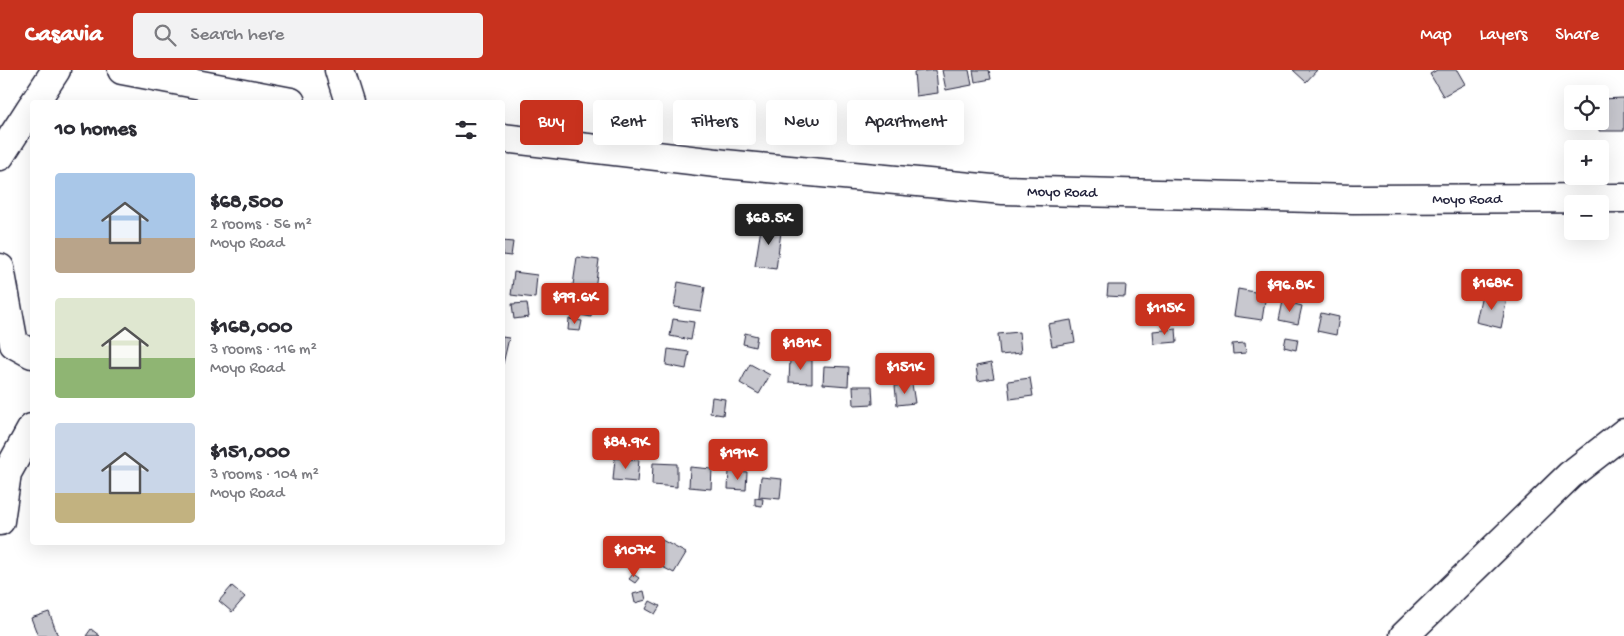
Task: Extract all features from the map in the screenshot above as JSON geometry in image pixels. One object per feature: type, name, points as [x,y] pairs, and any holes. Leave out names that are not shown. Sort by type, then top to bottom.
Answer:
[{"type":"main road","points":[[36,100],[56,70]]},
{"type":"main road","points":[[339,70],[348,100]]},
{"type":"main road","points":[[133,71],[281,100]]},
{"type":"main road","points":[[0,156],[30,109]]},
{"type":"main road","name":"Moyo Road","points":[[505,138],[725,164],[1003,190],[1354,198],[1624,198]]},
{"type":"main road","points":[[0,268],[14,344],[30,353]]},
{"type":"main road","points":[[0,521],[7,472],[30,432]]},
{"type":"main road","points":[[1404,636],[1570,475],[1624,433]]},
{"type":"building","points":[[936,70],[938,93],[916,96],[914,72]]},
{"type":"building","points":[[942,70],[969,70],[972,85],[946,90]]},
{"type":"building","points":[[973,70],[989,70],[991,79],[975,82]]},
{"type":"building","points":[[1293,70],[1317,70],[1306,82]]},
{"type":"building","points":[[1437,70],[1457,70],[1465,84],[1443,96],[1430,74]]},
{"type":"building","points":[[1624,98],[1624,131],[1599,131],[1609,130],[1609,99]]},
{"type":"building","points":[[762,222],[782,225],[776,269],[755,266]]},
{"type":"building","points":[[505,241],[513,242],[511,256],[505,255]]},
{"type":"building","points":[[577,257],[599,260],[591,317],[569,313]]},
{"type":"building","points":[[514,272],[537,275],[535,298],[511,295]]},
{"type":"building","points":[[678,282],[705,287],[701,311],[674,307]]},
{"type":"building","points":[[1108,285],[1126,285],[1125,297],[1107,296]]},
{"type":"building","points":[[1238,289],[1266,294],[1262,320],[1234,316]]},
{"type":"building","points":[[1482,294],[1507,299],[1501,328],[1476,322]]},
{"type":"building","points":[[1283,301],[1302,306],[1298,324],[1279,320]]},
{"type":"building","points":[[527,303],[529,317],[514,319],[512,304]]},
{"type":"building","points":[[1321,313],[1339,317],[1336,335],[1317,331]]},
{"type":"building","points":[[569,319],[582,321],[580,331],[568,330]]},
{"type":"building","points":[[673,319],[694,322],[691,340],[670,336]]},
{"type":"building","points":[[1071,320],[1075,342],[1052,346],[1048,324]]},
{"type":"building","points":[[1176,329],[1177,342],[1154,344],[1153,331]]},
{"type":"building","points":[[1019,332],[1021,353],[1000,355],[998,334]]},
{"type":"building","points":[[745,333],[757,336],[755,347],[743,344]]},
{"type":"building","points":[[505,337],[509,338],[505,355]]},
{"type":"building","points":[[1286,337],[1298,339],[1296,350],[1284,347]]},
{"type":"building","points":[[1245,343],[1246,353],[1233,354],[1232,344]]},
{"type":"building","points":[[668,349],[689,352],[686,369],[666,365]]},
{"type":"building","points":[[790,359],[812,360],[812,383],[789,382]]},
{"type":"building","points":[[991,363],[994,378],[978,381],[976,366]]},
{"type":"building","points":[[750,364],[770,375],[759,394],[740,383]]},
{"type":"building","points":[[824,366],[849,367],[848,386],[823,384]]},
{"type":"building","points":[[1030,378],[1033,396],[1010,399],[1008,381]]},
{"type":"building","points":[[912,384],[915,403],[897,405],[895,386]]},
{"type":"building","points":[[853,386],[872,386],[873,404],[854,405]]},
{"type":"building","points":[[712,397],[725,399],[723,415],[710,413]]},
{"type":"building","points":[[615,458],[639,460],[637,482],[613,480]]},
{"type":"building","points":[[653,463],[677,464],[677,487],[652,485]]},
{"type":"building","points":[[690,467],[712,469],[711,489],[689,487]]},
{"type":"building","points":[[729,471],[747,472],[746,490],[728,489]]},
{"type":"building","points":[[761,477],[782,479],[780,499],[759,497]]},
{"type":"building","points":[[755,498],[763,499],[762,506],[755,505]]},
{"type":"building","points":[[662,540],[686,553],[674,573],[651,561]]},
{"type":"building","points":[[633,574],[639,578],[635,583],[629,579]]},
{"type":"building","points":[[232,586],[245,597],[232,612],[219,601]]},
{"type":"building","points":[[644,591],[646,600],[635,603],[633,594]]},
{"type":"building","points":[[650,601],[660,606],[655,614],[646,609]]},
{"type":"building","points":[[49,612],[58,636],[38,636],[31,618]]},
{"type":"building","points":[[91,629],[100,636],[86,636]]}]
